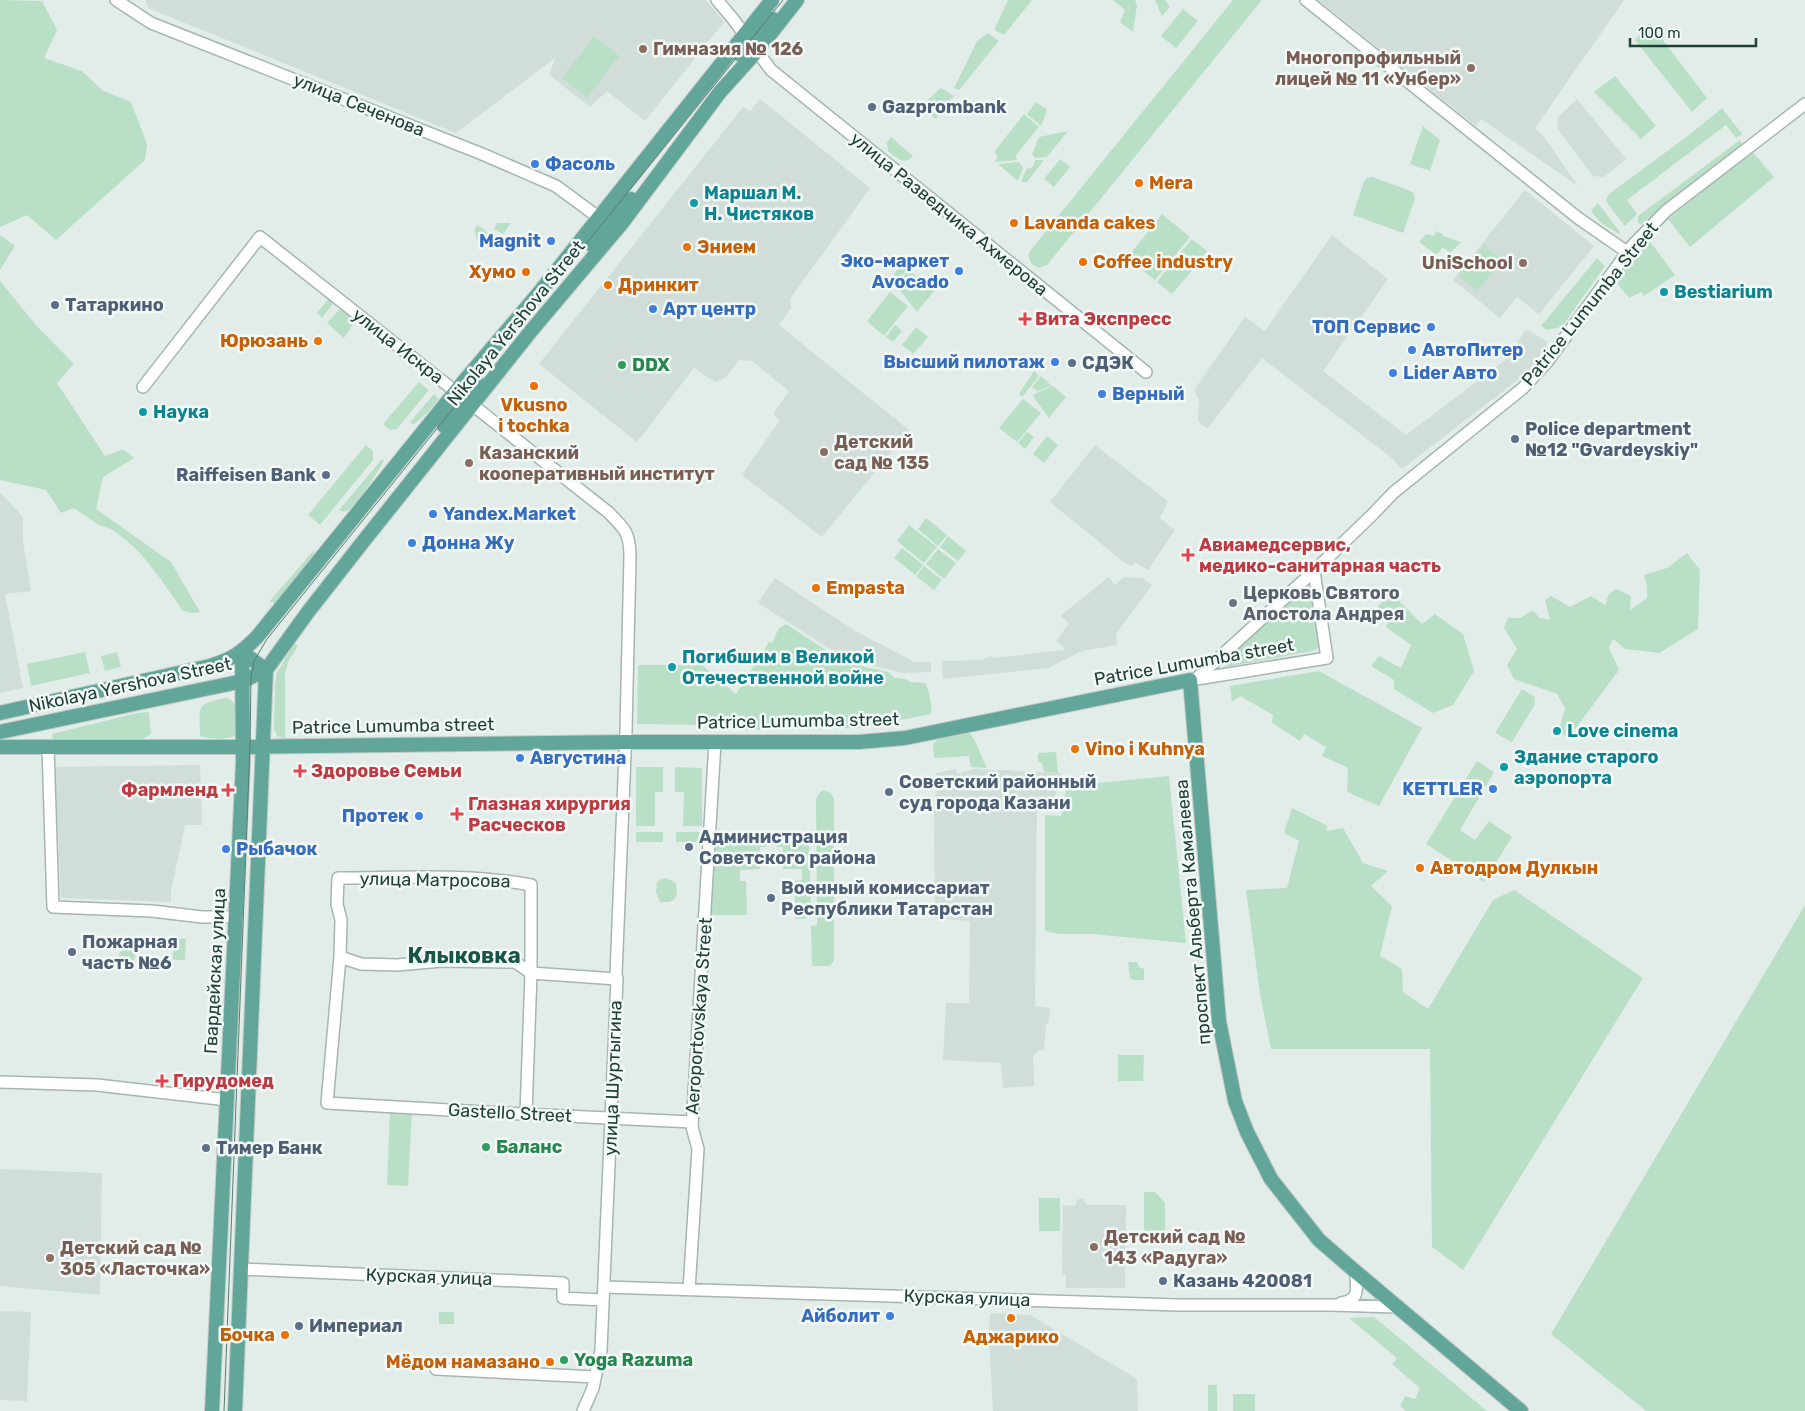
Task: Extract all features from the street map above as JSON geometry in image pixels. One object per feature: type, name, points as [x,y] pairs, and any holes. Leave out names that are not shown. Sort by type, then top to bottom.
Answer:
[{"type":"main road","points":[[751,42],[772,0]]},
{"type":"main road","points":[[751,42],[778,0]]},
{"type":"main road","points":[[538,294],[610,214],[674,123],[751,42],[796,0]]},
{"type":"main road","name":"Nikolaya Yershova Street","points":[[0,712],[192,671],[227,660],[242,652],[410,448],[464,398],[530,331],[613,217],[664,165],[720,92],[751,42]]},
{"type":"main road","name":"Nikolaya Yershova Street","points":[[0,732],[243,681],[266,670],[308,612],[373,530],[538,294],[674,123]]},
{"type":"main road","name":"Nikolaya Yershova Street","points":[[242,652],[266,670]]},
{"type":"main road","name":"Гвардейская улица","points":[[212,1411],[244,747],[242,652]]},
{"type":"main road","points":[[235,1411],[266,670]]},
{"type":"main road","name":"Patrice Lumumba street","points":[[244,747],[626,742],[859,742],[905,738],[1194,679]]},
{"type":"main road","name":"проспект Альберта Камалеева","points":[[1194,679],[1219,1021],[1235,1100],[1247,1132],[1271,1179],[1319,1240],[1521,1411]]},
{"type":"main road","points":[[0,747],[244,747]]},
{"type":"street","name":"улица Сеченова","points":[[116,0],[151,23],[482,154],[556,186],[598,217]]},
{"type":"street","name":"улица Разведчика Ахмерова","points":[[717,0],[767,65],[781,78],[1146,372]]},
{"type":"street","points":[[1306,0],[1578,218],[1627,252]]},
{"type":"street","name":"Patrice Lumumba Street","points":[[1194,679],[1314,571],[1393,493],[1523,388],[1547,362],[1627,252],[1666,211],[1805,104]]},
{"type":"street","name":"улица Искра","points":[[143,387],[260,237],[608,512],[628,534],[630,557],[626,742]]},
{"type":"street","name":"Patrice Lumumba street","points":[[1194,679],[1327,658],[1314,571]]},
{"type":"street","points":[[1294,589],[1309,592],[1318,600]]},
{"type":"street","name":"улица Шуртыгина","points":[[583,1411],[593,1388],[600,1350],[604,1288],[626,742]]},
{"type":"street","name":"Aeroportovskaya Street","points":[[690,1290],[698,1149],[692,1130],[692,1122],[715,742]]},
{"type":"street","points":[[48,746],[53,907],[152,911],[202,917],[236,917]]},
{"type":"street","name":"улица Матросова","points":[[340,957],[341,920],[337,904],[338,878],[501,879],[531,885],[531,973]]},
{"type":"street","points":[[340,957],[361,964],[442,961],[515,962],[531,973],[617,980]]},
{"type":"street","name":"Gastello Street","points":[[340,957],[327,1104],[692,1122]]},
{"type":"street","points":[[526,1114],[531,973]]},
{"type":"street","points":[[0,1082],[97,1084],[219,1099],[227,1102]]},
{"type":"street","name":"Курская улица","points":[[240,1268],[563,1283],[563,1298],[603,1300]]},
{"type":"street","name":"Курская улица","points":[[1330,1304],[1347,1302],[1354,1298],[1356,1294],[1356,1272]]},
{"type":"street","name":"Курская улица","points":[[604,1288],[1178,1305],[1330,1304],[1397,1307]]},
{"type":"street","points":[[436,1369],[595,1376]]},
{"type":"shaded area","points":[[146,0],[706,0],[724,22],[645,121],[607,91],[590,107],[549,75],[555,58],[456,133],[148,8]]},
{"type":"shaded area","name":"Многопрофильный лицей № 11 «Унбер»","points":[[1318,0],[1624,0],[1535,128],[1544,137],[1578,186],[1481,119],[1476,126]]},
{"type":"shaded area","points":[[760,99],[870,188],[790,299],[791,308],[779,325],[909,430],[822,537],[742,475],[780,420],[773,414],[789,391],[752,361],[739,360],[725,378],[715,382],[694,368],[637,442],[539,364],[743,107],[750,111]]},
{"type":"shaded area","points":[[1577,99],[1626,159],[1604,177],[1593,176],[1557,128],[1558,117]]},
{"type":"shaded area","name":"UniSchool","points":[[1525,190],[1594,246],[1539,314],[1517,297],[1500,318],[1453,280]]},
{"type":"shaded area","points":[[1332,235],[1388,279],[1323,371],[1406,435],[1507,359],[1526,329],[1548,342],[1532,369],[1402,469],[1393,459],[1262,358],[1207,429],[1198,421],[1199,398],[1196,396],[1195,389],[1245,317],[1265,331]]},
{"type":"shaded area","points":[[1095,445],[1168,501],[1160,518],[1175,530],[1148,570],[1135,562],[1133,566],[1125,563],[1050,502]]},
{"type":"shaded area","points":[[0,492],[23,517],[23,541],[31,591],[5,594],[23,688],[0,693]]},
{"type":"shaded area","points":[[1109,577],[1115,585],[1124,577],[1142,578],[1152,585],[1116,634],[1117,645],[1082,651],[1048,668],[943,679],[942,661],[982,660],[990,656],[995,658],[1064,650],[1063,646],[1056,641],[1069,623],[1060,616]]},
{"type":"shaded area","points":[[775,578],[857,632],[915,662],[931,662],[931,672],[903,673],[846,659],[758,603]]},
{"type":"shaded area","points":[[200,765],[202,825],[185,825],[171,890],[171,902],[61,898],[55,767]]},
{"type":"shaded area","points":[[956,769],[957,774],[974,769],[1061,773],[1051,808],[1037,808],[1035,1006],[1050,1008],[1048,1024],[1046,1024],[1044,1050],[1037,1051],[1033,1055],[1034,1086],[1003,1088],[1001,1063],[943,1060],[946,1003],[969,1003],[970,921],[935,918],[934,800],[937,790],[936,773]]},
{"type":"shaded area","name":"Детский сад № 305 «Ласточка»","points":[[0,1169],[102,1173],[100,1295],[0,1286]]},
{"type":"shaded area","name":"Детский сад № 143 «Радуга»","points":[[1078,1199],[1083,1199],[1087,1205],[1126,1205],[1125,1288],[1066,1288],[1066,1275],[1062,1275],[1063,1205],[1075,1206]]},
{"type":"shaded area","points":[[0,1311],[31,1312],[27,1401],[0,1400]]},
{"type":"shaded area","points":[[990,1313],[1030,1315],[1137,1379],[1138,1411],[993,1411],[989,1337]]},
{"type":"green space","points":[[0,0],[42,1],[57,30],[44,58],[82,71],[102,90],[131,102],[147,144],[145,160],[56,240],[27,215],[0,227]]},
{"type":"green space","points":[[1008,0],[1032,0],[1004,35],[994,30]]},
{"type":"green space","points":[[1113,0],[1135,0],[1137,5],[1133,32],[1120,22],[1125,10]]},
{"type":"green space","points":[[1155,0],[1165,0],[1170,7],[1162,16]]},
{"type":"green space","points":[[1233,0],[1262,0],[1047,265],[1039,268],[1034,265],[1029,259],[1030,251]]},
{"type":"green space","points":[[1183,9],[1198,21],[1176,48],[1161,36]]},
{"type":"green space","points":[[1650,23],[1707,98],[1692,112],[1635,40]]},
{"type":"green space","points":[[988,33],[999,41],[959,90],[954,88],[977,41]]},
{"type":"green space","points":[[594,36],[619,56],[587,98],[562,78]]},
{"type":"green space","points":[[1615,76],[1656,126],[1641,139],[1594,92]]},
{"type":"green space","points":[[941,88],[954,96],[936,119],[920,107]]},
{"type":"green space","points":[[1036,102],[1047,110],[1041,126],[1027,114]]},
{"type":"green space","points":[[1722,108],[1742,134],[1736,138],[1726,125],[1627,200],[1637,214],[1625,226],[1607,203],[1606,199],[1609,194]]},
{"type":"green space","points":[[1024,114],[1039,127],[1016,155],[1017,160],[996,162],[998,156],[994,152]]},
{"type":"green space","points":[[1423,126],[1440,140],[1430,171],[1410,164]]},
{"type":"green space","points":[[1068,131],[1047,157],[1035,158],[1032,154],[1039,137]]},
{"type":"green space","points":[[891,137],[913,156],[910,159],[904,161],[888,151],[887,143]]},
{"type":"green space","points":[[1740,140],[1742,146],[1641,224],[1638,223],[1638,216]]},
{"type":"green space","points":[[1752,151],[1774,177],[1690,247],[1668,219]]},
{"type":"green space","points":[[1060,159],[1070,167],[1054,187],[1044,179]]},
{"type":"green space","points":[[1035,160],[1044,160],[1027,182],[1021,182],[1026,169],[1033,167]]},
{"type":"green space","points":[[1019,162],[1023,168],[1018,181],[998,164]]},
{"type":"green space","points":[[1372,177],[1411,191],[1414,194],[1415,199],[1403,233],[1353,215],[1364,181]]},
{"type":"green space","points":[[1598,203],[1620,232],[1619,234],[1601,223],[1591,211]]},
{"type":"green space","points":[[1162,214],[1190,237],[1155,280],[1127,258]]},
{"type":"green space","points":[[497,223],[511,223],[503,234],[494,229]]},
{"type":"green space","points":[[478,225],[489,234],[479,247],[474,230]]},
{"type":"green space","points":[[1436,231],[1443,234],[1443,236],[1461,242],[1450,253],[1443,247],[1435,254],[1419,242],[1426,234],[1434,236]]},
{"type":"green space","points":[[0,235],[15,246],[0,270]]},
{"type":"green space","points":[[1645,235],[1675,275],[1644,296],[1641,292],[1629,298],[1613,278]]},
{"type":"green space","points":[[1192,239],[1207,251],[1196,265],[1181,252]]},
{"type":"green space","points":[[1484,245],[1503,260],[1477,291],[1459,276]]},
{"type":"green space","points":[[1179,254],[1195,267],[1172,294],[1157,282]]},
{"type":"green space","points":[[1597,258],[1605,266],[1562,327],[1547,330],[1541,326]]},
{"type":"green space","points":[[901,264],[907,269],[890,290],[886,287]]},
{"type":"green space","points":[[908,270],[919,278],[903,285],[899,282]]},
{"type":"green space","points":[[920,279],[934,291],[917,312],[898,288]]},
{"type":"green space","points":[[0,281],[36,325],[74,364],[57,383],[105,456],[123,449],[134,458],[103,477],[96,509],[171,562],[200,612],[183,611],[140,553],[111,529],[99,525],[74,508],[61,513],[46,490],[0,480]]},
{"type":"green space","points":[[890,292],[908,306],[884,336],[867,321]]},
{"type":"green space","points":[[329,298],[332,305],[322,318],[317,313]]},
{"type":"green space","points":[[342,309],[355,321],[344,338],[327,323]]},
{"type":"green space","points":[[895,325],[902,331],[893,342],[886,337]]},
{"type":"green space","points":[[916,327],[928,337],[913,354],[902,345]]},
{"type":"green space","points":[[1034,371],[1039,376],[1022,397],[1019,394]]},
{"type":"green space","points":[[1041,376],[1052,386],[1037,391],[1032,387]]},
{"type":"green space","points":[[419,382],[429,390],[397,429],[390,430],[383,424]]},
{"type":"green space","points":[[1053,386],[1066,397],[1049,418],[1032,395]]},
{"type":"green space","points":[[434,394],[439,399],[413,425],[410,422]]},
{"type":"green space","points":[[1023,399],[1041,413],[1017,442],[999,428]]},
{"type":"green space","points":[[1027,432],[1034,437],[1025,449],[1018,443]]},
{"type":"green space","points":[[1047,436],[1058,445],[1044,463],[1033,454]]},
{"type":"green space","points":[[366,445],[373,451],[373,460],[320,525],[308,515]]},
{"type":"green space","points":[[382,459],[384,461],[356,503],[346,511],[339,510]]},
{"type":"green space","points":[[926,518],[947,535],[938,546],[918,529]]},
{"type":"green space","points":[[909,525],[937,547],[924,563],[897,541]]},
{"type":"green space","points":[[948,536],[966,551],[958,561],[940,547]]},
{"type":"green space","points":[[902,548],[923,565],[915,575],[894,558]]},
{"type":"green space","points":[[938,549],[956,563],[944,579],[926,564]]},
{"type":"green space","points":[[314,550],[314,556],[276,603],[269,602]]},
{"type":"green space","points":[[1687,553],[1700,570],[1698,629],[1659,653],[1625,649],[1613,639],[1609,648],[1619,670],[1572,733],[1564,736],[1560,726],[1565,708],[1557,694],[1514,679],[1507,665],[1517,649],[1504,628],[1508,618],[1520,618],[1533,610],[1539,618],[1550,620],[1545,600],[1551,596],[1570,607],[1591,596],[1605,605],[1609,594],[1616,589],[1631,596],[1630,610],[1647,598],[1644,575],[1667,568]]},
{"type":"green space","points":[[924,566],[942,580],[934,590],[916,576]]},
{"type":"green space","points":[[1390,592],[1422,624],[1435,614],[1463,634],[1474,671],[1453,705],[1433,713],[1394,689],[1394,680],[1371,666],[1379,656],[1401,668],[1411,645],[1386,627],[1389,621],[1388,616],[1376,609]]},
{"type":"green space","points":[[1296,595],[1315,598],[1319,647],[1313,651],[1225,667],[1225,660]]},
{"type":"green space","points":[[786,624],[844,662],[888,672],[895,678],[906,679],[910,682],[925,683],[929,692],[931,714],[859,728],[733,730],[730,723],[706,725],[637,724],[638,665],[702,665],[736,694],[769,642],[772,643],[779,628]]},
{"type":"green space","points":[[294,643],[298,646],[289,660],[285,673],[285,739],[277,736],[274,729],[275,683],[277,673]]},
{"type":"green space","points":[[85,652],[90,673],[31,686],[27,664]]},
{"type":"green space","points":[[117,652],[121,667],[105,671],[101,656]]},
{"type":"green space","points":[[1319,671],[1422,728],[1379,806],[1347,792],[1348,768],[1322,756],[1326,747],[1304,734],[1300,741],[1272,723],[1273,715],[1240,696],[1232,702],[1230,686]]},
{"type":"green space","points":[[1522,689],[1535,697],[1534,706],[1512,742],[1495,733]]},
{"type":"green space","points":[[226,698],[236,705],[239,730],[235,736],[218,739],[200,736],[201,708],[208,702]]},
{"type":"green space","points":[[149,712],[151,734],[141,740],[54,739],[52,737],[52,734],[137,713]]},
{"type":"green space","points":[[968,732],[976,743],[987,768],[971,767],[969,756],[934,758],[933,744],[939,738]]},
{"type":"green space","points":[[1056,752],[1058,773],[1044,772],[1042,763],[1038,762],[1038,753]]},
{"type":"green space","points":[[1477,761],[1494,772],[1460,830],[1475,840],[1489,821],[1512,837],[1484,882],[1426,844]]},
{"type":"green space","points":[[636,767],[663,767],[663,792],[655,792],[655,826],[636,826]]},
{"type":"green space","points":[[675,767],[702,768],[702,826],[683,826],[684,792],[675,792]]},
{"type":"green space","points":[[1169,776],[1186,943],[1093,934],[1059,934],[1045,931],[1045,815],[1061,816],[1067,786]]},
{"type":"green space","points":[[823,790],[831,793],[834,799],[834,961],[830,966],[812,966],[811,926],[817,925],[816,799]]},
{"type":"green space","points":[[1292,808],[1328,826],[1326,831],[1343,828],[1363,863],[1388,871],[1371,886],[1392,906],[1380,956],[1402,969],[1403,992],[1428,1009],[1493,900],[1514,890],[1643,978],[1463,1270],[1432,1247],[1430,1049],[1271,1049],[1260,994],[1246,890],[1287,888],[1299,841],[1284,833]]},
{"type":"green space","points":[[636,832],[663,832],[663,842],[636,842]]},
{"type":"green space","points":[[676,832],[702,832],[702,842],[676,842]]},
{"type":"green space","points":[[766,832],[766,847],[760,847],[760,869],[740,870],[740,881],[746,881],[747,915],[713,915],[709,911],[716,833]]},
{"type":"green space","points":[[777,832],[809,832],[811,914],[805,919],[795,919],[795,881],[802,880],[802,869],[783,869],[783,847],[777,847]]},
{"type":"green space","points":[[666,878],[676,883],[677,894],[674,900],[660,902],[656,892],[657,882]]},
{"type":"green space","points":[[1805,905],[1805,1411],[1646,1411],[1551,1334]]},
{"type":"green space","points":[[173,938],[186,939],[185,960],[173,960]]},
{"type":"green space","points":[[127,948],[135,956],[127,964],[119,956]]},
{"type":"green space","points":[[1128,962],[1137,962],[1139,967],[1144,969],[1144,980],[1133,980],[1130,978]]},
{"type":"green space","points":[[1118,1055],[1144,1055],[1143,1081],[1118,1081]]},
{"type":"green space","points":[[390,1110],[412,1111],[408,1186],[387,1185]]},
{"type":"green space","points":[[1144,1192],[1155,1192],[1165,1203],[1165,1244],[1144,1244]]},
{"type":"green space","points":[[1039,1198],[1060,1198],[1060,1231],[1039,1231]]},
{"type":"green space","points":[[439,1312],[454,1312],[454,1324],[439,1324]]},
{"type":"green space","points":[[1374,1317],[1487,1411],[1406,1411],[1400,1406],[1405,1396],[1415,1399],[1420,1388],[1392,1364],[1397,1358],[1349,1318]]},
{"type":"green space","points":[[1208,1385],[1217,1385],[1217,1411],[1208,1411]]},
{"type":"green space","points":[[1233,1394],[1255,1394],[1255,1411],[1233,1411]]},
{"type":"tram line","points":[[224,1411],[250,747],[251,677],[254,661],[267,639],[783,0]]},
{"type":"place","name":"Гимназия № 126","points":[[643,49]]},
{"type":"place","name":"Многопрофильный лицей № 11 «Унбер»","points":[[1471,68]]},
{"type":"place","name":"Gazprombank","points":[[872,107]]},
{"type":"place","name":"Фасоль","points":[[535,164]]},
{"type":"place","name":"Mera","points":[[1139,183]]},
{"type":"place","name":"Маршал М. Н. Чистяков","points":[[694,203]]},
{"type":"place","name":"Lavanda cakes","points":[[1014,223]]},
{"type":"place","name":"Magnit","points":[[551,241]]},
{"type":"place","name":"Энием","points":[[687,247]]},
{"type":"place","name":"Coffee industry","points":[[1083,262]]},
{"type":"place","name":"UniSchool","points":[[1523,263]]},
{"type":"place","name":"Эко-маркет Avocado","points":[[959,271]]},
{"type":"place","name":"Хумо","points":[[526,272]]},
{"type":"place","name":"Дринкит","points":[[608,285]]},
{"type":"place","name":"Bestiarium","points":[[1664,292]]},
{"type":"place","name":"Татаркино","points":[[55,305]]},
{"type":"place","name":"Арт центр","points":[[653,309]]},
{"type":"place","name":"Вита Экспресс","points":[[1025,319]]},
{"type":"place","name":"ТОП Сервис","points":[[1431,327]]},
{"type":"place","name":"Юрюзань","points":[[318,341]]},
{"type":"place","name":"АвтоПитер","points":[[1412,350]]},
{"type":"place","name":"Высший пилотаж","points":[[1055,362]]},
{"type":"place","name":"СДЭК","points":[[1072,363]]},
{"type":"place","name":"DDX","points":[[622,365]]},
{"type":"place","name":"Lider Авто","points":[[1393,373]]},
{"type":"place","name":"Vkusno i tochka","points":[[534,386]]},
{"type":"place","name":"Верный","points":[[1102,394]]},
{"type":"place","name":"Наука","points":[[143,412]]},
{"type":"place","name":"Police department №12 \"Gvardeyskiy\"","points":[[1515,439]]},
{"type":"place","name":"Детский сад № 135","points":[[824,452]]},
{"type":"place","name":"Казанский кооперативный институт","points":[[469,463]]},
{"type":"place","name":"Raiffeisen Bank","points":[[326,475]]},
{"type":"place","name":"Yandex.Market","points":[[433,514]]},
{"type":"place","name":"Донна Жу","points":[[412,543]]},
{"type":"place","name":"Авиамедсервис, медико-санитарная часть","points":[[1188,555]]},
{"type":"place","name":"Empasta","points":[[816,588]]},
{"type":"place","name":"Церковь Святого Апостола Андрея","points":[[1233,603]]},
{"type":"place","name":"Погибшим в Великой Отечественной войне","points":[[672,667]]},
{"type":"place","name":"Love cinema","points":[[1557,731]]},
{"type":"place","name":"Vino i Kuhnya","points":[[1075,749]]},
{"type":"place","name":"Августина","points":[[520,758]]},
{"type":"place","name":"Здание старого аэропорта","points":[[1504,767]]},
{"type":"place","name":"Здоровье Семьи","points":[[300,771]]},
{"type":"place","name":"KETTLER","points":[[1493,789]]},
{"type":"place","name":"Фармленд","points":[[228,790]]},
{"type":"place","name":"Советский районный суд города Казани","points":[[889,792]]},
{"type":"place","name":"Глазная хирургия Расческов","points":[[457,814]]},
{"type":"place","name":"Протек","points":[[419,816]]},
{"type":"place","name":"Администрация Советского района","points":[[689,847]]},
{"type":"place","name":"Рыбачок","points":[[226,849]]},
{"type":"place","name":"Автодром Дулкын","points":[[1420,868]]},
{"type":"place","name":"Военный комиссариат Республики Татарстан","points":[[771,898]]},
{"type":"place","name":"Пожарная часть №6","points":[[72,952]]},
{"type":"place","name":"Гирудомед","points":[[162,1081]]},
{"type":"place","name":"Баланс","points":[[486,1147]]},
{"type":"place","name":"Тимер Банк","points":[[206,1148]]},
{"type":"place","name":"Детский сад № 143 «Радуга»","points":[[1094,1247]]},
{"type":"place","name":"Детский сад № 305 «Ласточка»","points":[[50,1258]]},
{"type":"place","name":"Казань 420081","points":[[1163,1281]]},
{"type":"place","name":"Айболит","points":[[890,1316]]},
{"type":"place","name":"Аджарико","points":[[1011,1318]]},
{"type":"place","name":"Империал","points":[[299,1326]]},
{"type":"place","name":"Бочка","points":[[285,1335]]},
{"type":"place","name":"Yoga Razuma","points":[[564,1360]]},
{"type":"place","name":"Мёдом намазано","points":[[550,1362]]},
{"type":"district","name":"Клыковка","points":[[464,955]]}]
